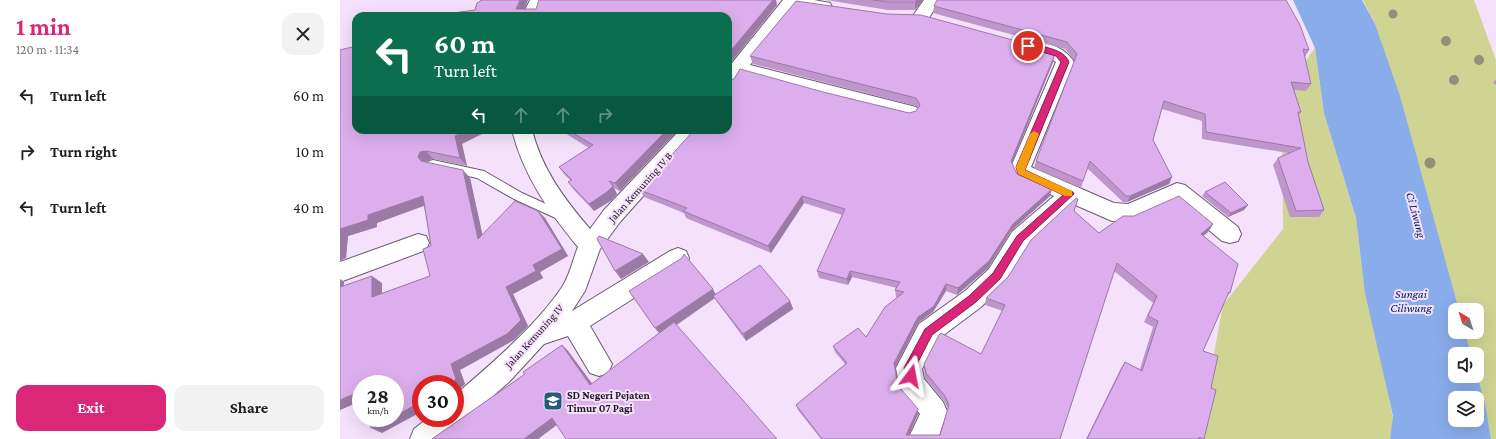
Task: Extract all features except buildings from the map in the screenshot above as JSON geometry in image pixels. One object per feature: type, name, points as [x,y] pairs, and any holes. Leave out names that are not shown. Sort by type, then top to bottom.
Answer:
[{"type":"street","points":[[533,12],[538,0]]},
{"type":"street","points":[[922,19],[932,0]]},
{"type":"street","points":[[843,10],[792,1],[733,75],[826,92],[909,112]]},
{"type":"street","points":[[1005,40],[1058,54],[1065,62],[1021,169],[1023,174],[1112,212],[1130,213],[1177,191],[1230,234]]},
{"type":"street","points":[[523,134],[525,144],[544,184],[567,219],[590,245]]},
{"type":"street","name":"Jalan Kemuning IV B","points":[[590,245],[612,216],[688,134]]},
{"type":"street","points":[[922,439],[929,429],[934,411],[912,385],[909,368],[928,332],[973,299],[997,276],[1020,239],[1070,194]]},
{"type":"street","points":[[340,272],[418,243]]},
{"type":"street","name":"Jalan Kemuning IV","points":[[464,404],[500,373],[555,315],[573,291],[590,245]]},
{"type":"street","points":[[535,336],[574,322],[678,258]]},
{"type":"street","points":[[574,322],[598,364]]},
{"type":"street","points":[[424,439],[438,427]]},
{"type":"lane","points":[[433,164],[480,174],[518,196],[567,219]]},
{"type":"green space","points":[[1363,0],[1474,0],[1496,60],[1496,439],[1491,439],[1484,408],[1484,391],[1480,391],[1479,383],[1484,383],[1484,347],[1469,347],[1467,339],[1484,339],[1484,303],[1457,303],[1375,24]]},
{"type":"green space","points":[[1315,48],[1324,113],[1356,218],[1362,269],[1393,418],[1390,439],[1198,439],[1223,305],[1283,229],[1282,92]]},
{"type":"water","name":"Sungai Ciliwung","points":[[1293,0],[1362,0],[1375,24],[1400,96],[1457,303],[1448,303],[1448,339],[1467,339],[1469,347],[1448,347],[1448,383],[1479,383],[1481,391],[1448,391],[1448,427],[1484,427],[1484,400],[1491,439],[1390,439],[1393,416],[1365,293],[1356,218],[1324,113],[1315,48]]},
{"type":"slow traffic","points":[[1034,134],[1021,167],[1021,171],[1023,174],[1068,194]]},
{"type":"place","name":"SD Negeri Pejaten Timur 07 Pagi","points":[[553,401]]},
{"type":"route","points":[[911,376],[909,368],[928,332],[973,299],[997,276],[1014,246],[1025,233],[1070,194],[1023,174],[1021,171],[1021,167],[1065,62],[1058,54],[1028,46]]},
{"type":"water label","name":"Ci Liwung","points":[[1416,215]]}]
